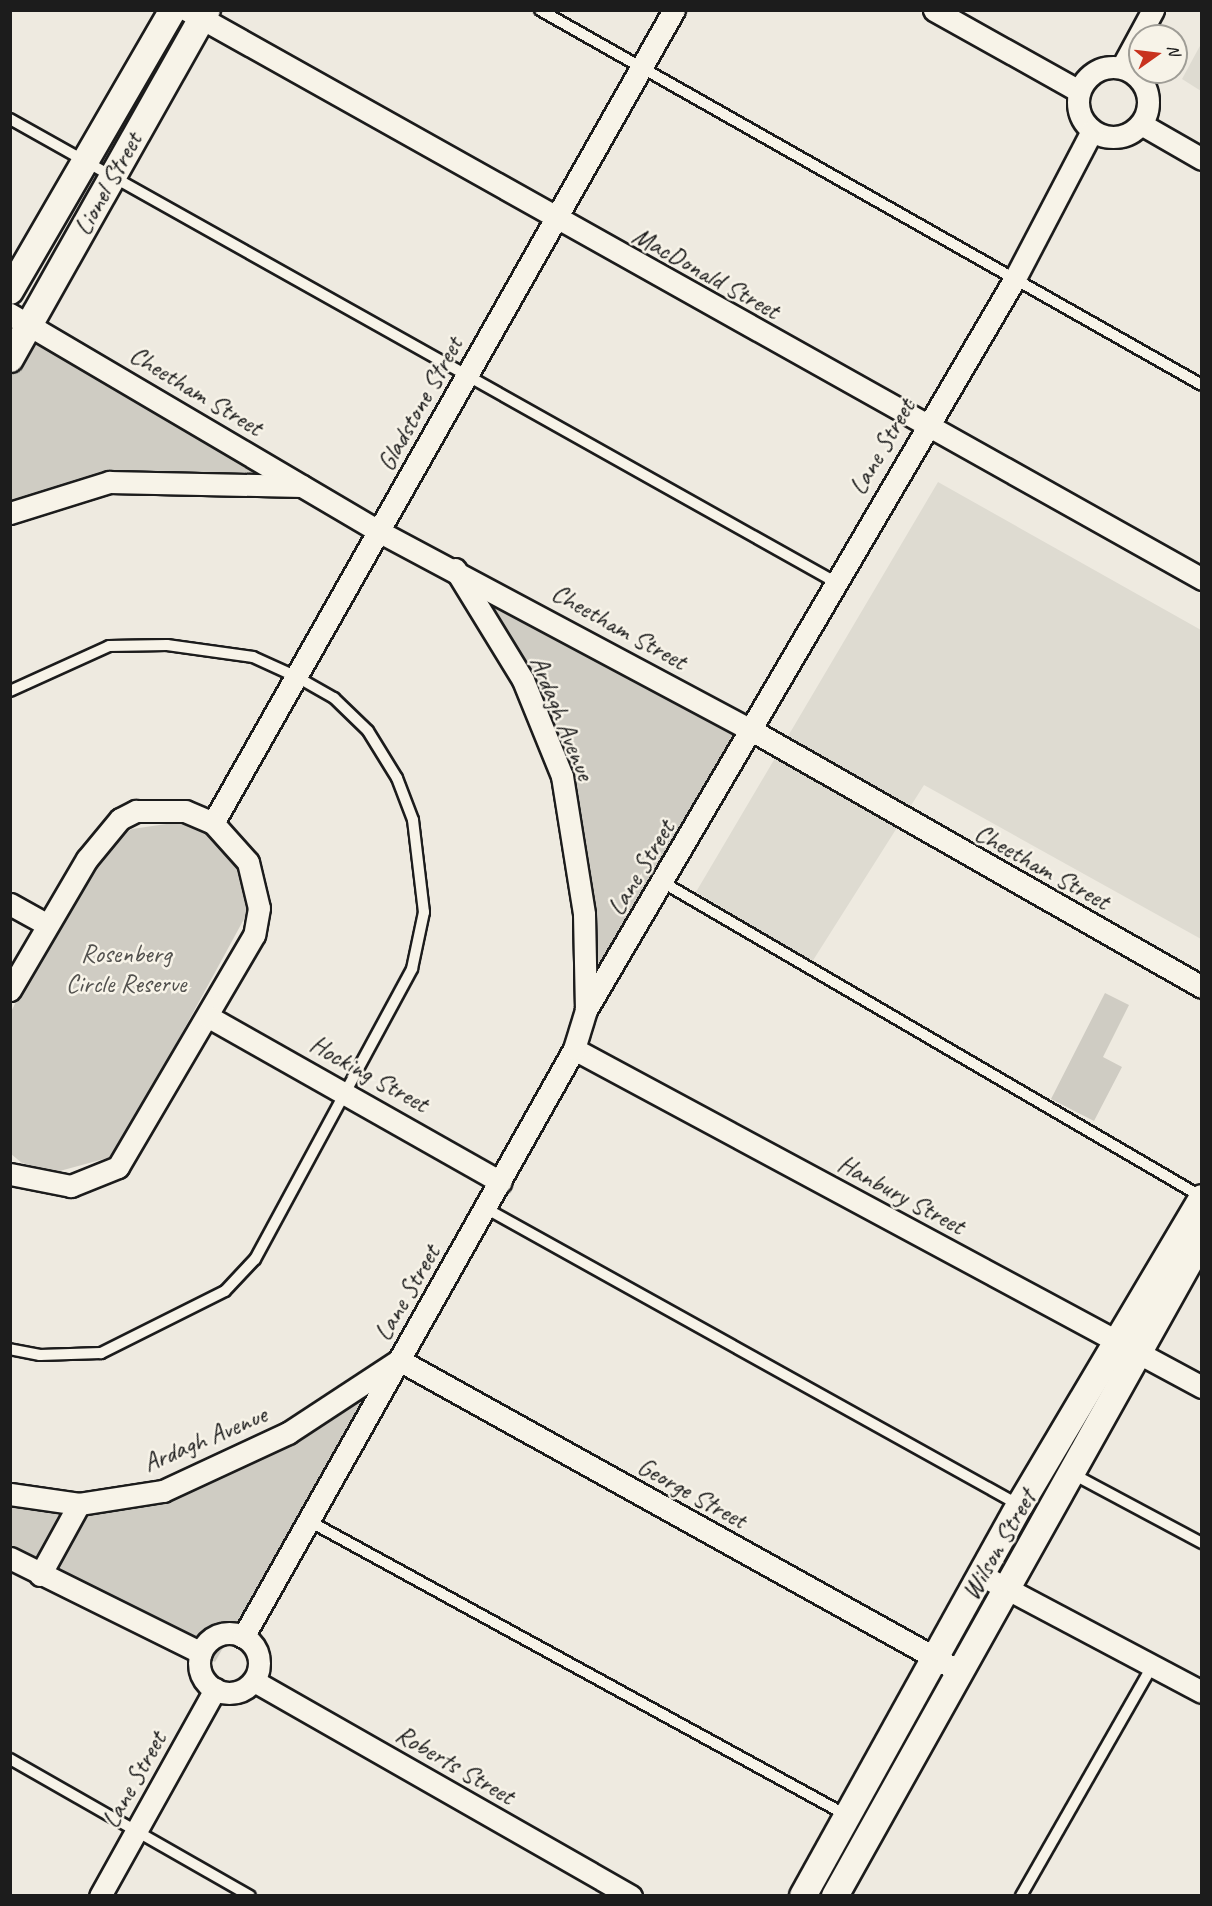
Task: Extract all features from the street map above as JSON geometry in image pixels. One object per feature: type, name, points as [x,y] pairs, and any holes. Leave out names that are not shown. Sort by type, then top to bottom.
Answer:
[{"type":"street","name":"Lionel Street","points":[[10,291],[87,163],[173,10]]},
{"type":"street","name":"Gladstone Street","points":[[213,823],[674,10]]},
{"type":"street","points":[[934,10],[1079,91]]},
{"type":"street","points":[[1122,67],[1153,10]]},
{"type":"street","name":"Lionel Street","points":[[10,359],[21,318],[111,178],[199,13]]},
{"type":"street","name":"MacDonald Street","points":[[199,13],[554,221],[1202,579]]},
{"type":"street","points":[[1122,67],[1145,87],[1149,103],[1140,124],[1117,137],[1092,131],[1080,116],[1079,91],[1100,68],[1122,67]]},
{"type":"street","points":[[1140,124],[1202,159]]},
{"type":"street","name":"Lane Street","points":[[243,1637],[487,1209],[574,1049],[586,1010],[664,883],[926,425],[1014,280],[1092,131]]},
{"type":"street","name":"Cheetham Street","points":[[21,318],[380,532],[455,569],[753,731],[1202,987]]},
{"type":"street","points":[[10,513],[109,482],[302,486]]},
{"type":"street","name":"Ardagh Avenue","points":[[455,569],[523,680],[562,776],[584,914],[586,1010]]},
{"type":"street","points":[[10,990],[46,924],[104,834],[120,819],[163,808],[213,823],[248,862],[259,908],[254,935],[209,1017],[117,1167],[71,1186],[11,1176]]},
{"type":"street","points":[[10,904],[46,924]]},
{"type":"street","name":"Hocking Street","points":[[209,1017],[349,1092],[501,1182]]},
{"type":"street","name":"Hanbury Street","points":[[574,1049],[1202,1388]]},
{"type":"street","name":"Wilson Street","points":[[835,1896],[1071,1473],[1202,1197]]},
{"type":"street","name":"Wilson Street","points":[[803,1896],[850,1816],[1020,1505],[1202,1239]]},
{"type":"street","name":"Ardagh Avenue","points":[[10,1494],[79,1504],[163,1491],[288,1433],[399,1360]]},
{"type":"street","name":"George Street","points":[[399,1360],[934,1660],[959,1671]]},
{"type":"street","points":[[40,1575],[79,1504]]},
{"type":"street","points":[[10,1558],[40,1575],[201,1653]]},
{"type":"street","points":[[981,1575],[1202,1692]]},
{"type":"street","points":[[219,1635],[243,1637],[258,1656],[254,1680],[232,1693],[215,1689],[203,1677],[201,1653],[219,1635]]},
{"type":"street","name":"Roberts Street","points":[[254,1680],[630,1896]]},
{"type":"street","name":"Lane Street","points":[[100,1896],[215,1689]]},
{"type":"lane","points":[[540,10],[1202,385]]},
{"type":"lane","points":[[10,119],[465,378],[835,582]]},
{"type":"lane","points":[[10,691],[109,646],[167,645],[253,657],[297,677],[334,698],[368,731],[397,778],[413,820],[424,912],[412,969],[349,1092],[255,1259],[225,1291],[101,1353],[40,1355],[10,1349]]},
{"type":"lane","points":[[664,883],[1202,1197]]},
{"type":"lane","points":[[487,1209],[1020,1505]]},
{"type":"lane","points":[[1071,1473],[1202,1543]]},
{"type":"lane","points":[[309,1521],[850,1816]]},
{"type":"lane","points":[[1021,1896],[1152,1666]]},
{"type":"lane","points":[[10,1759],[250,1896]]},
{"type":"shaded area","points":[[1201,44],[1201,91],[1188,83],[1188,68]]},
{"type":"shaded area","points":[[938,482],[1201,630],[1201,939],[924,785],[812,962],[696,892]]},
{"type":"green space","points":[[31,323],[302,486],[109,482],[11,513],[11,359]]},
{"type":"green space","points":[[455,569],[753,731],[586,1010],[562,776]]},
{"type":"green space","name":"Rosenberg Circle Reserve","points":[[180,822],[208,833],[239,861],[250,908],[115,1156],[56,1172],[22,1163],[11,1154],[10,1014],[52,928],[111,841],[132,829]]},
{"type":"green space","points":[[1105,993],[1129,1005],[1103,1057],[1122,1067],[1094,1121],[1051,1099]]},
{"type":"green space","points":[[371,1386],[215,1662],[11,1547],[11,1498],[165,1496]]}]
